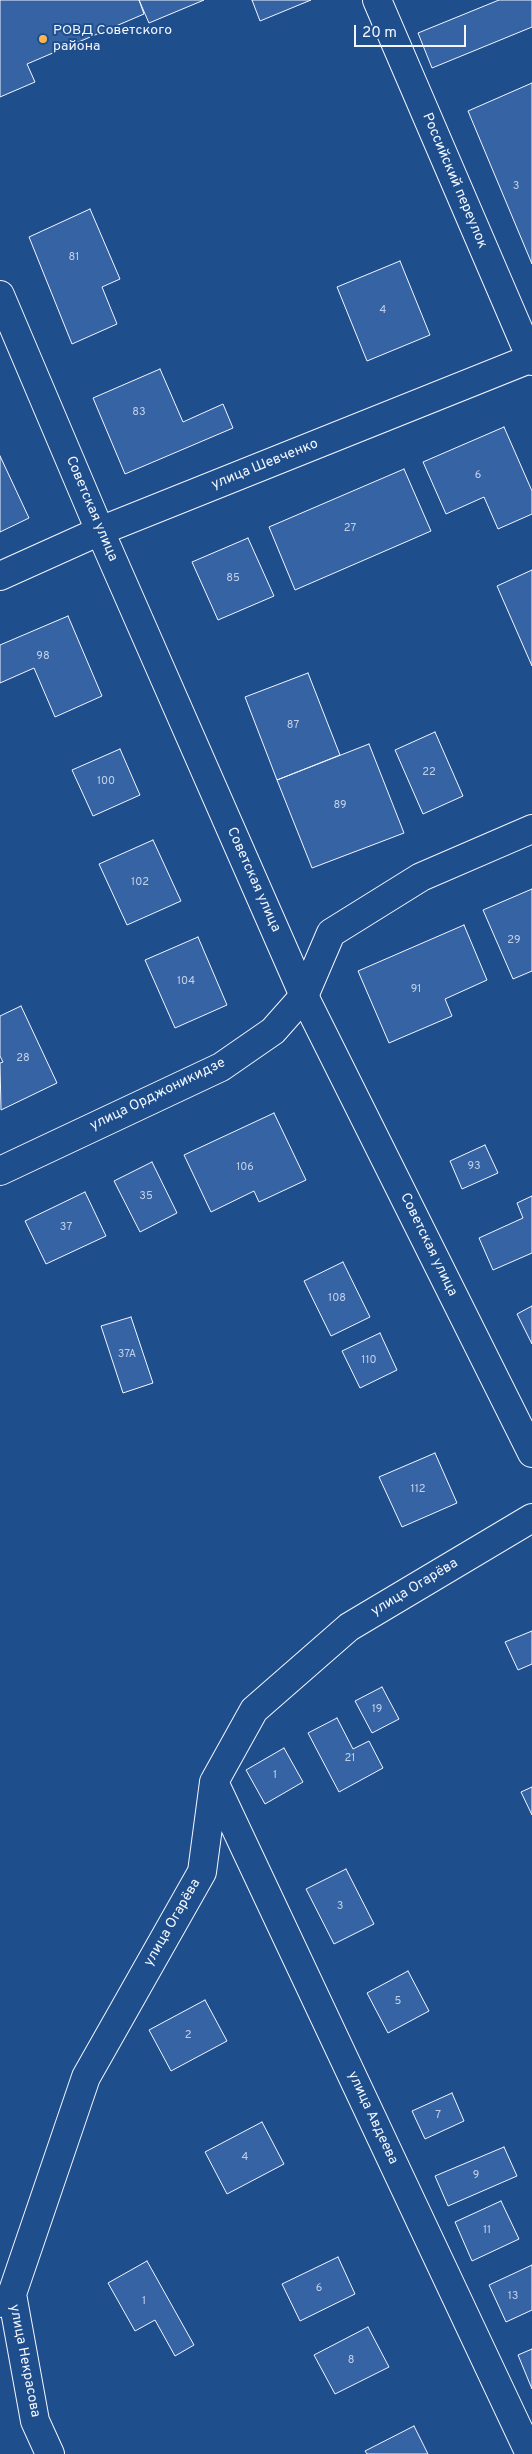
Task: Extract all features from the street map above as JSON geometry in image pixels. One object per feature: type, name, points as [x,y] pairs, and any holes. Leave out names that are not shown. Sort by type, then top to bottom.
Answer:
[{"type":"street","name":"Российский переулок","points":[[377,0],[532,359]]},
{"type":"street","name":"Советская улица","points":[[0,295],[100,531],[304,996],[532,1453]]},
{"type":"street","name":"улица Шевченко","points":[[0,576],[100,531],[532,359]]},
{"type":"street","name":"улица Орджоникидзе","points":[[0,1170],[221,1067],[273,1031],[304,996],[331,932],[421,877],[532,829]]},
{"type":"street","name":"улица Огарёва","points":[[6,2299],[86,2077],[202,1872],[214,1782],[254,1710],[349,1627],[532,1518]]},
{"type":"street","name":"улица Авдеева","points":[[214,1782],[530,2454]]},
{"type":"street","name":"улица Некрасова","points":[[6,2299],[35,2421],[50,2454]]},
{"type":"building","name":"РОВД Советского района","points":[[0,0],[139,0],[144,14],[27,64],[35,82],[0,97]]},
{"type":"building","name":"РОВД Советского района","points":[[139,0],[204,0],[149,23]]},
{"type":"building","points":[[252,0],[311,0],[260,21]]},
{"type":"building","points":[[499,0],[532,0],[532,27],[432,68],[418,33]]},
{"type":"building","points":[[532,83],[532,264],[468,111]]},
{"type":"building","points":[[90,209],[120,279],[102,287],[117,324],[72,344],[29,237]]},
{"type":"building","points":[[400,261],[430,335],[367,361],[337,287]]},
{"type":"building","points":[[160,369],[183,422],[223,404],[233,428],[125,474],[93,398]]},
{"type":"building","points":[[504,427],[532,491],[532,514],[498,529],[484,497],[446,514],[423,462]]},
{"type":"building","points":[[0,456],[29,518],[0,532]]},
{"type":"building","points":[[404,469],[431,531],[295,590],[269,527]]},
{"type":"building","points":[[248,538],[274,596],[218,620],[192,562]]},
{"type":"building","points":[[532,570],[532,666],[497,586]]},
{"type":"building","points":[[68,616],[102,696],[55,717],[34,668],[0,683],[0,645]]},
{"type":"building","points":[[308,673],[340,755],[277,780],[245,697]]},
{"type":"building","points":[[435,732],[463,796],[423,814],[395,750]]},
{"type":"building","points":[[369,744],[404,833],[312,868],[277,780]]},
{"type":"building","points":[[120,749],[140,795],[93,816],[72,770]]},
{"type":"building","points":[[153,840],[181,901],[127,925],[99,864]]},
{"type":"building","points":[[532,889],[532,971],[513,979],[483,910]]},
{"type":"building","points":[[464,925],[487,980],[445,999],[452,1016],[389,1043],[358,971]]},
{"type":"building","points":[[198,937],[227,1005],[175,1028],[145,960]]},
{"type":"building","points":[[21,1006],[57,1083],[1,1110],[0,1063],[3,1062],[0,1056],[0,1016]]},
{"type":"building","points":[[274,1113],[306,1180],[259,1202],[254,1191],[211,1212],[184,1155]]},
{"type":"building","points":[[485,1145],[498,1173],[462,1189],[450,1161]]},
{"type":"building","points":[[152,1162],[177,1213],[140,1232],[114,1181]]},
{"type":"building","points":[[85,1192],[106,1236],[46,1264],[25,1221]]},
{"type":"building","points":[[532,1196],[532,1253],[493,1270],[479,1238],[523,1218],[517,1203]]},
{"type":"building","points":[[343,1262],[370,1317],[331,1336],[304,1281]]},
{"type":"building","points":[[532,1306],[532,1344],[517,1314]]},
{"type":"building","points":[[131,1317],[153,1383],[123,1393],[101,1326]]},
{"type":"building","points":[[380,1333],[397,1370],[360,1388],[342,1351]]},
{"type":"building","points":[[435,1453],[457,1503],[402,1527],[379,1477]]},
{"type":"building","points":[[532,1631],[532,1664],[518,1670],[505,1642]]},
{"type":"building","points":[[382,1687],[399,1719],[372,1733],[355,1701]]},
{"type":"building","points":[[337,1718],[353,1749],[369,1741],[383,1768],[339,1792],[308,1733]]},
{"type":"building","points":[[284,1748],[303,1782],[265,1804],[246,1770]]},
{"type":"building","points":[[532,1787],[532,1815],[521,1792]]},
{"type":"building","points":[[346,1869],[374,1924],[334,1944],[306,1889]]},
{"type":"building","points":[[408,1971],[429,2011],[388,2033],[367,1993]]},
{"type":"building","points":[[205,2000],[227,2041],[171,2071],[149,2030]]},
{"type":"building","points":[[452,2093],[464,2121],[425,2139],[412,2111]]},
{"type":"building","points":[[262,2122],[284,2164],[227,2194],[205,2152]]},
{"type":"building","points":[[504,2147],[517,2176],[448,2206],[435,2176]]},
{"type":"building","points":[[501,2201],[519,2239],[472,2261],[455,2222]]},
{"type":"building","points":[[338,2257],[355,2294],[300,2321],[282,2284]]},
{"type":"building","points":[[147,2261],[194,2345],[175,2356],[155,2320],[135,2331],[108,2283]]},
{"type":"building","points":[[532,2265],[532,2310],[506,2322],[489,2285]]},
{"type":"building","points":[[368,2327],[389,2367],[335,2394],[314,2355]]},
{"type":"building","points":[[532,2349],[532,2389],[518,2355]]},
{"type":"building","points":[[414,2426],[428,2454],[367,2454],[365,2451]]},
{"type":"place","name":"РОВД Советского района","points":[[43,39]]}]
